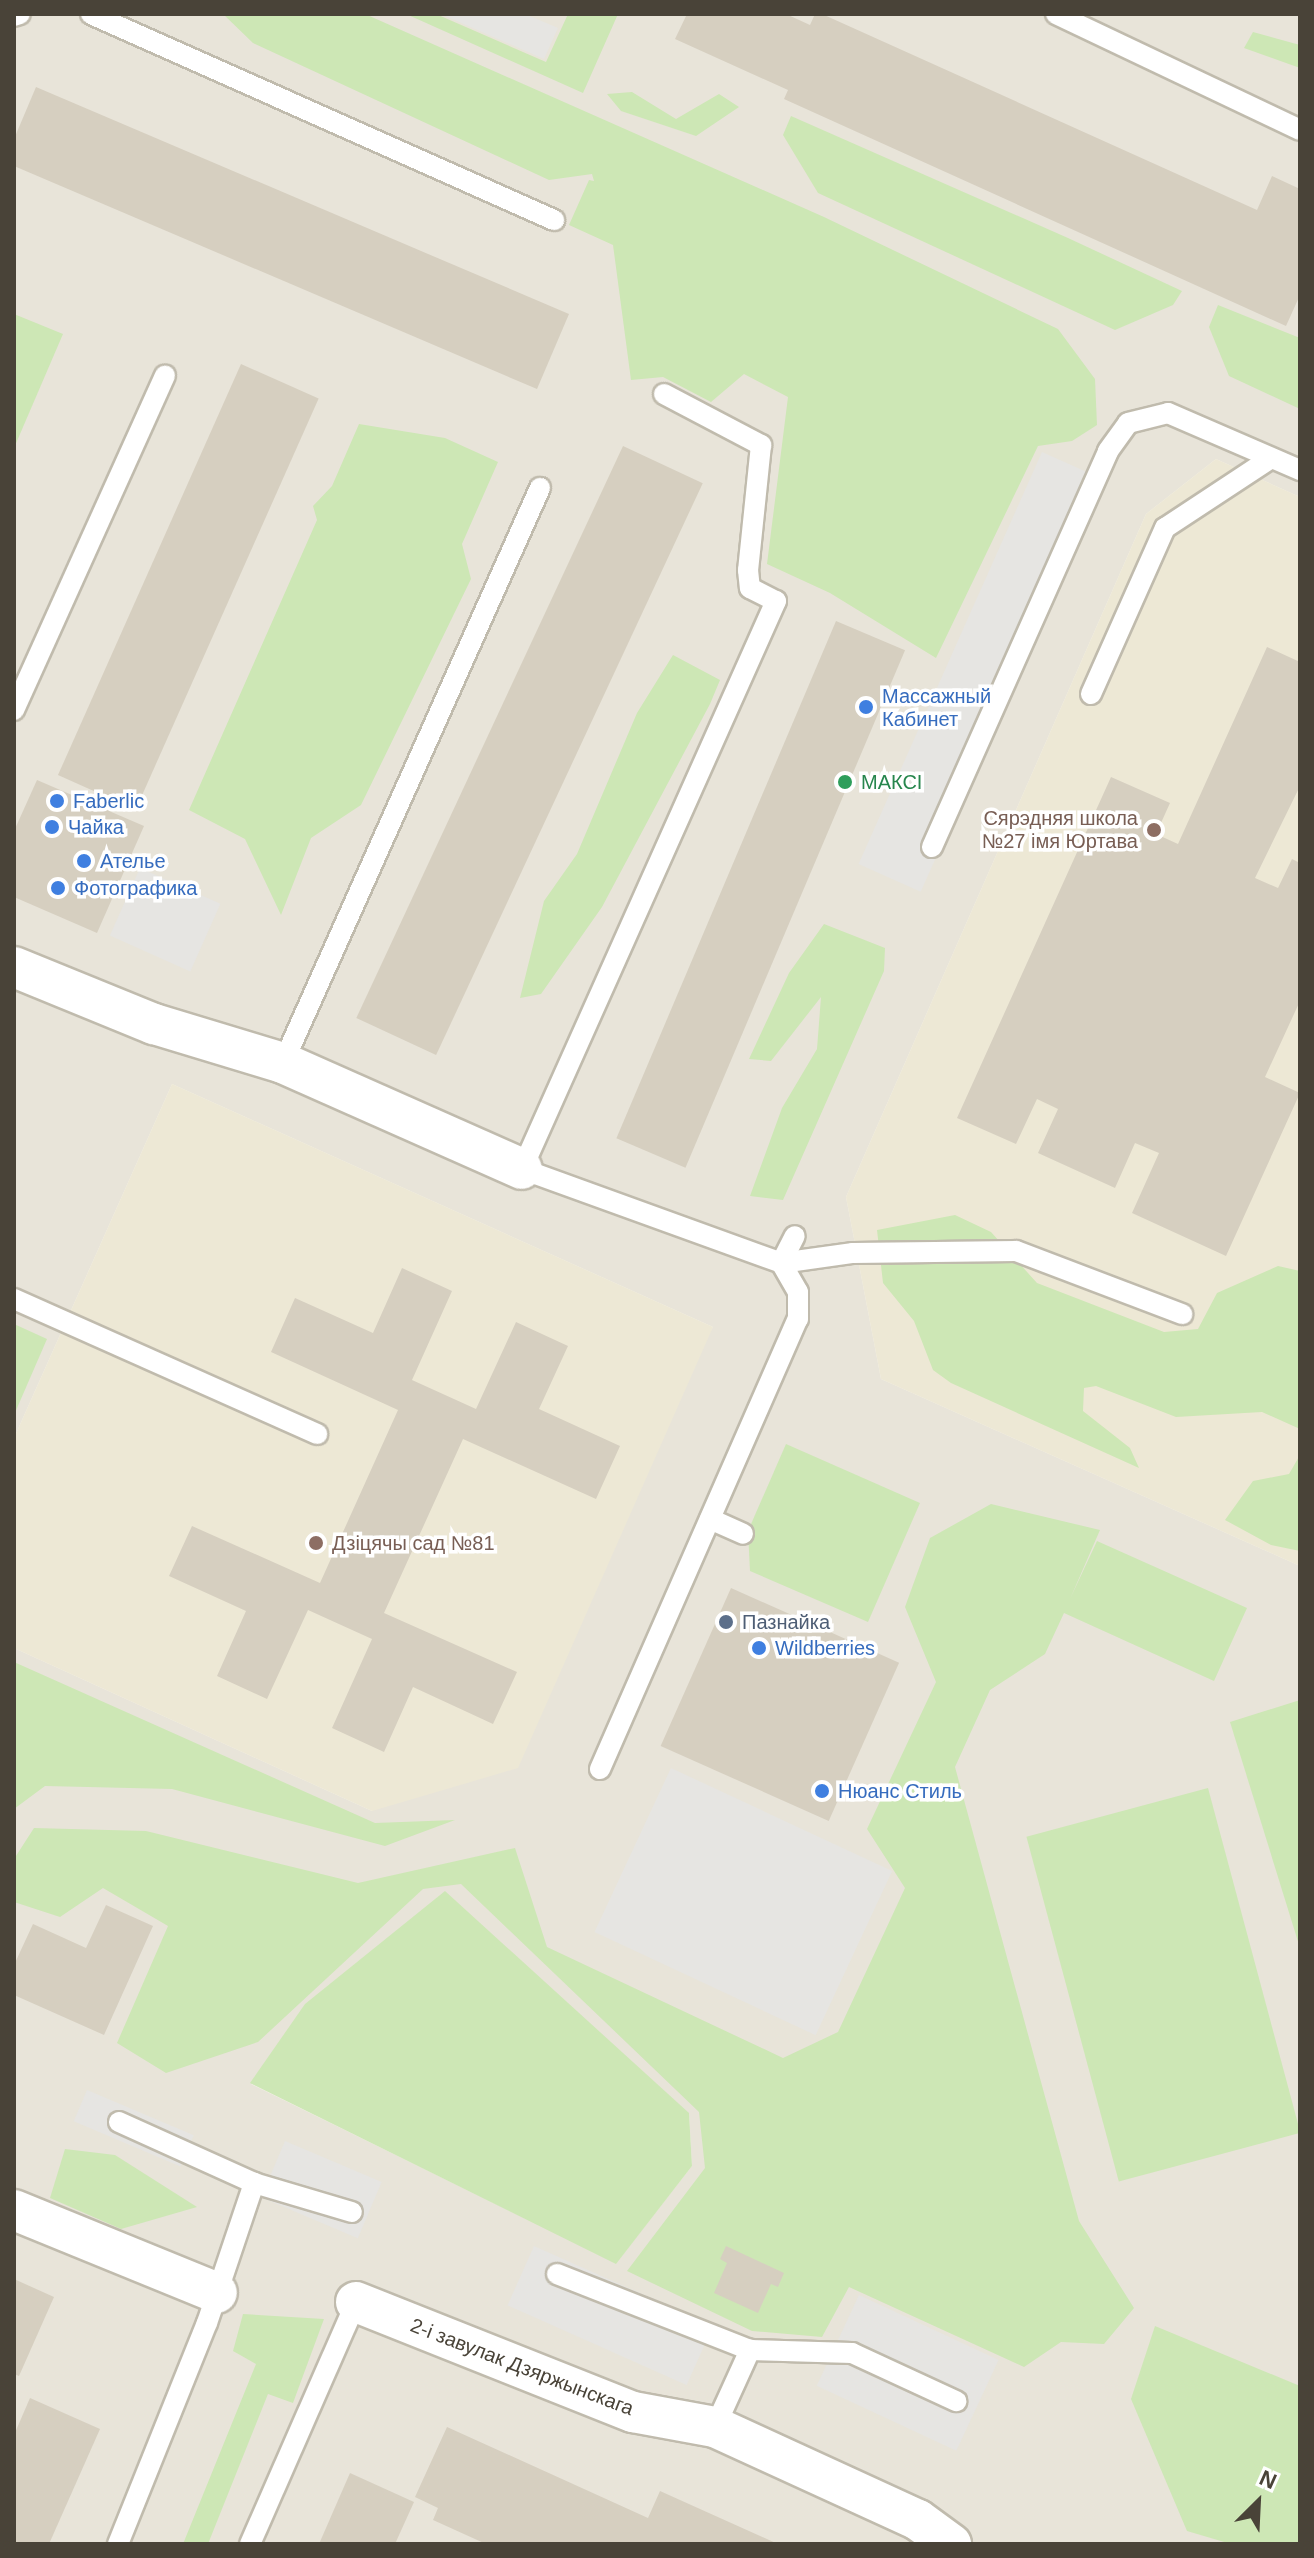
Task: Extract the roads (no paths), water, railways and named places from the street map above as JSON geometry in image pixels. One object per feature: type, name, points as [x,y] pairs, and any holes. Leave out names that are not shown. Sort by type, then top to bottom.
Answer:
[{"type":"street","points":[[14,967],[154,1024],[283,1063],[522,1169]]},
{"type":"street","points":[[14,2210],[217,2293]]},
{"type":"street","name":"2-і завулак Дзяржынскага","points":[[356,2302],[633,2412],[715,2427],[918,2520],[951,2544]]},
{"type":"lane","points":[[14,16],[20,14]]},
{"type":"lane","points":[[91,14],[554,220]]},
{"type":"lane","points":[[1056,14],[1300,130]]},
{"type":"lane","points":[[14,710],[165,375]]},
{"type":"lane","points":[[664,394],[761,445],[750,588],[776,601],[522,1169],[781,1263],[853,1253],[1016,1251],[1182,1314]]},
{"type":"lane","points":[[932,847],[1108,451],[1128,423],[1168,413],[1300,470]]},
{"type":"lane","points":[[1091,694],[1165,528],[1271,458]]},
{"type":"lane","points":[[283,1063],[540,488]]},
{"type":"lane","points":[[781,1263],[795,1236]]},
{"type":"lane","points":[[600,1769],[798,1319],[798,1292],[781,1263]]},
{"type":"lane","points":[[14,1299],[317,1434]]},
{"type":"lane","points":[[710,1519],[743,1534]]},
{"type":"lane","points":[[119,2122],[254,2183],[352,2212]]},
{"type":"lane","points":[[118,2544],[217,2293],[254,2183]]},
{"type":"lane","points":[[557,2274],[750,2350],[852,2353],[956,2401]]},
{"type":"lane","points":[[250,2544],[356,2302]]},
{"type":"lane","points":[[715,2427],[750,2350]]},
{"type":"place","name":"Массажный Кабинет","points":[[866,707]]},
{"type":"place","name":"МАКСІ","points":[[845,782]]},
{"type":"place","name":"Faberlic","points":[[57,801]]},
{"type":"place","name":"Чайка","points":[[52,827]]},
{"type":"place","name":"Сярэдняя школа №27 імя Юртава","points":[[1154,830]]},
{"type":"place","name":"Ателье","points":[[84,861]]},
{"type":"place","name":"Фотографика","points":[[58,888]]},
{"type":"place","name":"Дзіцячы сад №81","points":[[316,1543]]},
{"type":"place","name":"Пазнайка","points":[[726,1622]]},
{"type":"place","name":"Wildberries","points":[[759,1648]]},
{"type":"place","name":"Нюанс Стиль","points":[[822,1791]]}]
